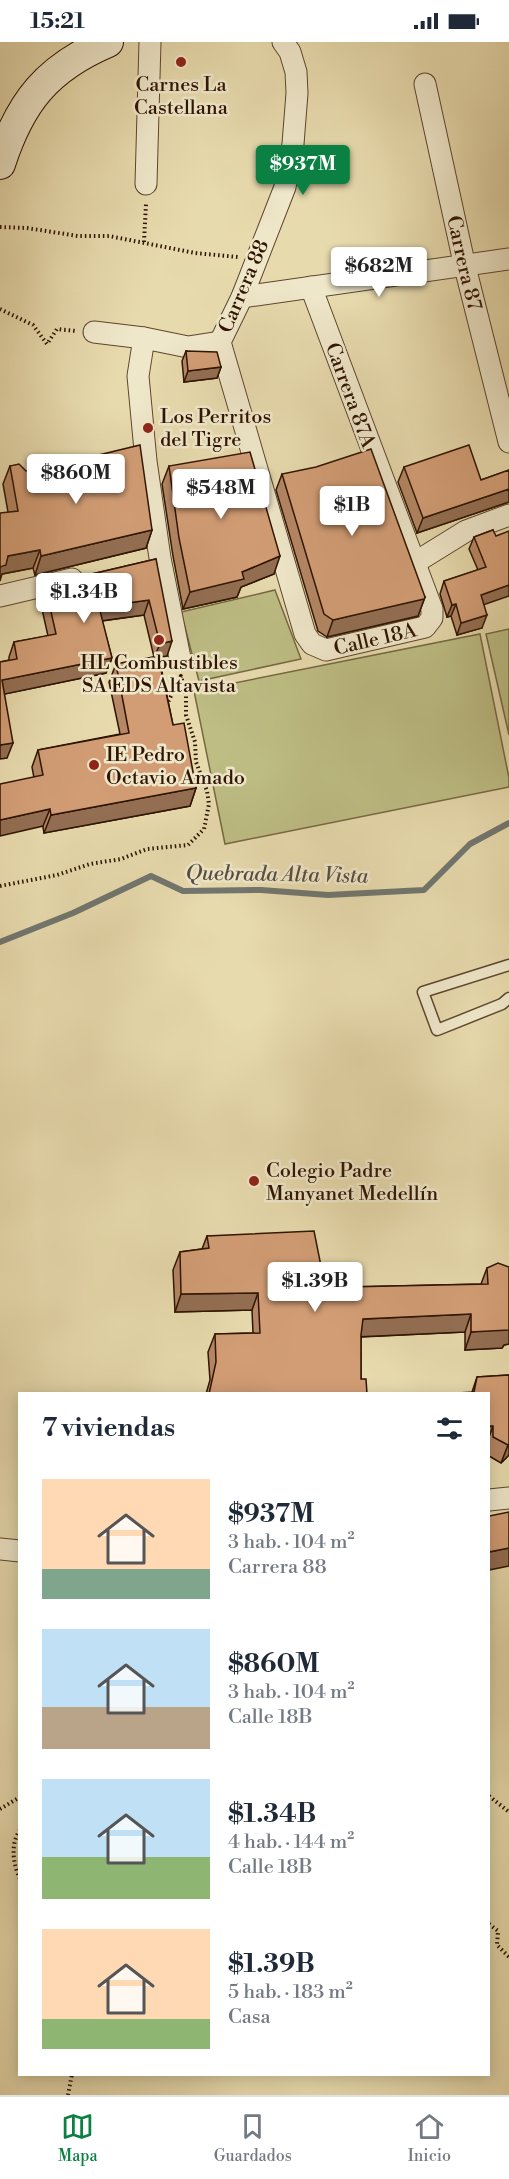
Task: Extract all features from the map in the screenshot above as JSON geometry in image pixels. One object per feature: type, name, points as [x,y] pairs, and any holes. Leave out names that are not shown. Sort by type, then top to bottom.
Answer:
[{"type":"street","points":[[0,164],[16,121],[40,87],[73,59],[108,42]]},
{"type":"street","points":[[146,184],[150,42]]},
{"type":"street","name":"Carrera 88","points":[[283,42],[290,52],[296,72],[297,93],[293,144],[285,187],[242,297],[220,342],[305,634]]},
{"type":"street","name":"Carrera 87","points":[[425,84],[465,267],[509,442]]},
{"type":"street","points":[[242,297],[509,259]]},
{"type":"street","name":"Carrera 87A","points":[[311,287],[376,464],[431,604]]},
{"type":"street","points":[[94,332],[144,338],[188,347],[220,342]]},
{"type":"street","points":[[144,338],[138,376],[145,447],[167,616],[176,656]]},
{"type":"street","points":[[123,452],[145,447]]},
{"type":"street","points":[[416,562],[466,531],[509,515]]},
{"type":"street","points":[[137,564],[160,558]]},
{"type":"street","points":[[0,596],[92,574]]},
{"type":"street","name":"Calle 18A","points":[[305,634],[312,644],[326,650],[425,627],[432,618],[431,604]]},
{"type":"street","points":[[490,1500],[509,1498]]},
{"type":"street","points":[[0,1549],[18,1551]]},
{"type":"lane","points":[[509,965],[423,992],[437,1030],[502,1004],[509,998]]},
{"type":"path","points":[[144,242],[146,184]]},
{"type":"path","points":[[0,227],[27,228],[78,236],[109,236],[195,253],[257,258]]},
{"type":"path","points":[[0,309],[33,325],[47,344],[57,329],[94,332]]},
{"type":"path","points":[[0,886],[57,875],[90,864],[121,860],[147,849],[188,845],[204,829],[209,804],[207,791],[196,762],[195,742],[186,714],[186,696],[181,676],[161,717]]},
{"type":"path","points":[[490,1797],[509,1812]]},
{"type":"path","points":[[0,1809],[18,1798]]},
{"type":"path","points":[[18,1833],[15,1837],[14,1866],[18,1875]]},
{"type":"path","points":[[490,1925],[498,1931],[497,1945],[509,1957]]},
{"type":"path","points":[[68,2095],[72,2076]]},
{"type":"green space","points":[[275,590],[301,659],[199,681],[181,612]]},
{"type":"green space","points":[[509,629],[509,735],[486,634]]},
{"type":"green space","points":[[480,634],[509,787],[225,844],[194,691]]},
{"type":"building","points":[[186,351],[217,352],[221,367],[188,371]]},
{"type":"building","points":[[140,445],[152,530],[41,556],[40,550],[8,556],[6,565],[0,567],[0,513],[18,511],[10,466],[19,464],[26,471],[33,471]]},
{"type":"building","points":[[469,445],[481,480],[509,470],[509,489],[423,518],[404,467]]},
{"type":"building","points":[[371,449],[425,597],[333,620],[324,614],[282,474],[316,467]]},
{"type":"building","points":[[250,452],[280,556],[242,572],[244,579],[190,592],[179,538],[169,466]]},
{"type":"building","points":[[493,530],[496,536],[509,531],[509,585],[481,595],[487,615],[461,623],[456,604],[452,605],[444,581],[486,567],[474,537]]},
{"type":"building","points":[[156,559],[172,641],[160,644],[149,600],[99,607],[112,658],[2,680],[13,743],[0,745],[0,662],[17,659],[14,642],[56,634],[45,585]]},
{"type":"building","points":[[158,656],[173,725],[184,723],[196,788],[51,815],[50,809],[0,820],[0,784],[43,775],[38,750],[129,733],[116,664]]},
{"type":"building","points":[[314,1231],[323,1276],[337,1269],[346,1274],[346,1287],[488,1284],[487,1268],[498,1263],[509,1267],[509,1330],[471,1332],[471,1314],[363,1319],[361,1379],[366,1379],[367,1392],[209,1392],[216,1362],[215,1334],[260,1333],[258,1293],[181,1294],[180,1252],[209,1248],[207,1236]]},
{"type":"building","points":[[509,1375],[508,1445],[493,1437],[493,1426],[490,1426],[490,1392],[474,1392],[477,1377]]},
{"type":"building","points":[[509,1512],[509,1548],[490,1552],[490,1516]]},
{"type":"waterway","name":"Quebrada Alta Vista","points":[[0,942],[73,913],[151,876],[183,891],[261,890],[328,895],[424,890],[470,844],[509,823]]},
{"type":"place","name":"Carnes La Castellana","points":[[181,62]]},
{"type":"place","name":"Los Perritos del Tigre","points":[[148,428]]},
{"type":"place","name":"HL Combustibles SA EDS Altavista","points":[[159,640]]},
{"type":"place","name":"IE Pedro Octavio Amado","points":[[94,765]]},
{"type":"place","name":"Colegio Padre Manyanet Medellín","points":[[254,1181]]}]
